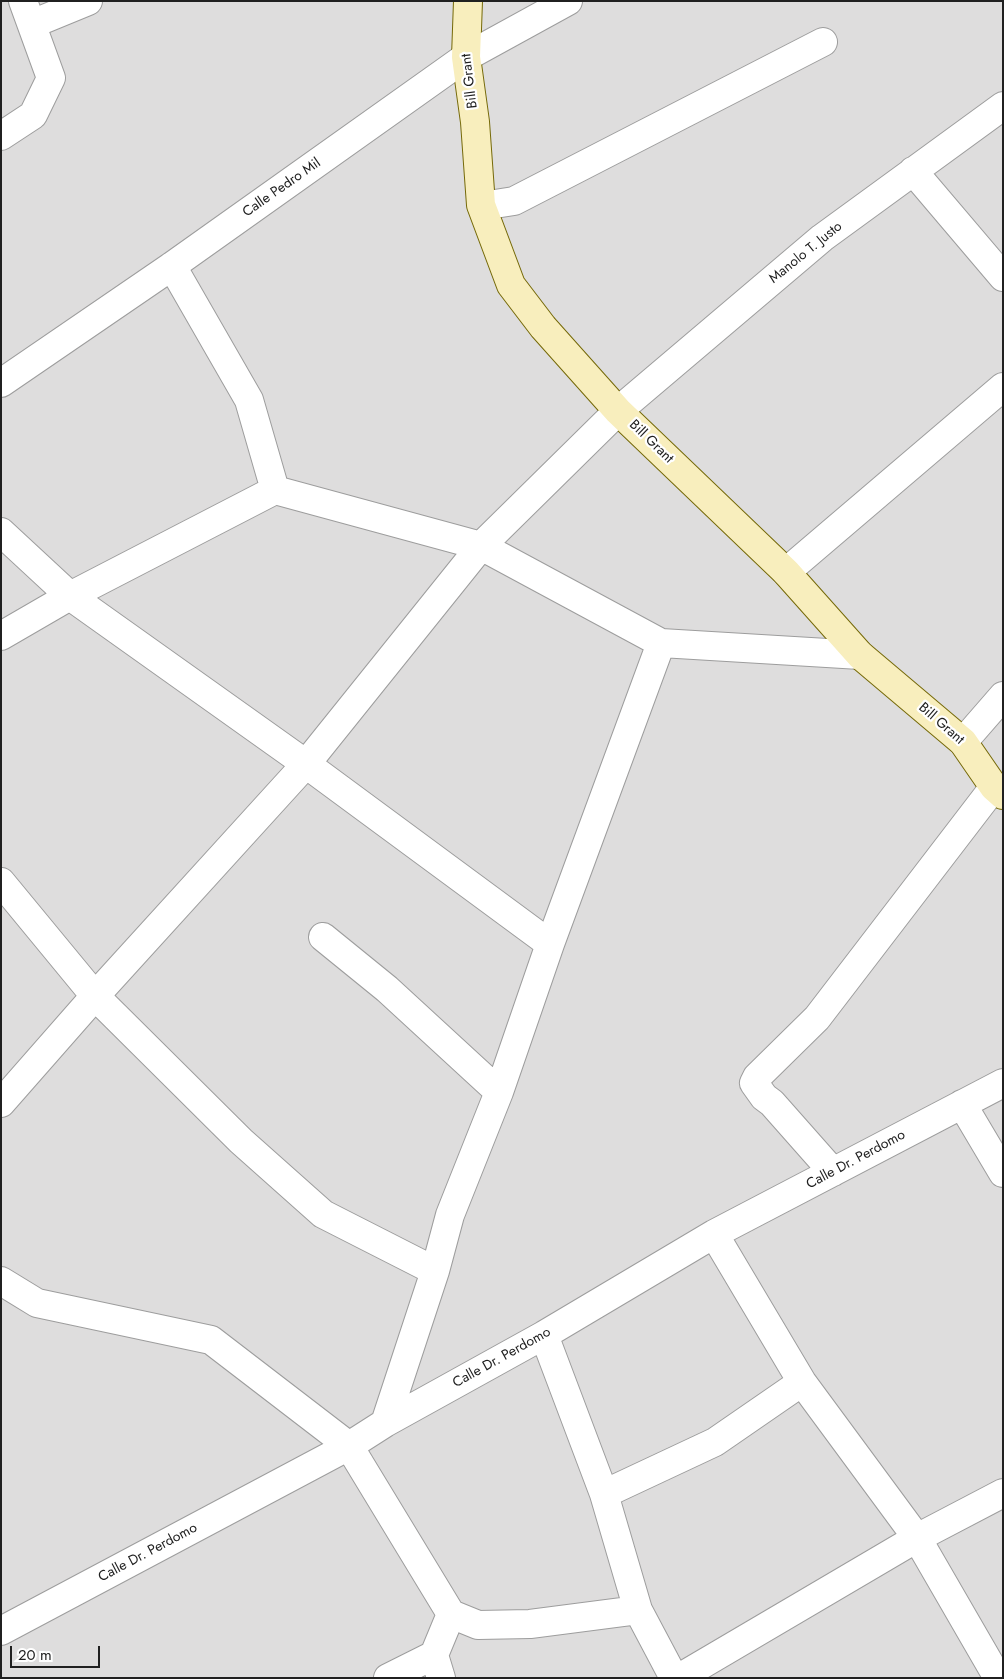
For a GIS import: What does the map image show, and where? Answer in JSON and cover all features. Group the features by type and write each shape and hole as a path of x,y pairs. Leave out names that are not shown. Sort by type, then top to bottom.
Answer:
{"street":[{"path":"1,136 32,115 51,78 27,13 88,1"},
{"name":"Bill Grant","path":"468,1 466,57 475,122 482,206 511,285 543,327 618,410 786,572 860,655 963,742 998,791"},
{"name":"Calle Pedro Mil","path":"1,383 172,266 466,57 568,1"},
{"path":"482,206 514,201 823,42"},
{"name":"Manolo T. Justo","path":"1,1103 95,996 306,764 480,546 618,410 822,238 1003,106"},
{"path":"912,172 1003,277"},
{"path":"172,266 249,400 275,490"},
{"path":"786,572 1003,387"},
{"path":"1,636 70,596 275,490 480,546 662,643 860,655"},
{"path":"1,532 70,596 306,764 550,944"},
{"path":"385,1423 435,1271 450,1215 499,1092 550,944 662,643"},
{"path":"963,742 1003,696"},
{"path":"832,1172 772,1103 764,1097 754,1082 816,1018 998,791"},
{"path":"1,882 95,996 240,1141 323,1214 435,1271"},
{"path":"323,937 388,989 499,1092"},
{"name":"Calle Dr. Perdomo","path":"1,1631 349,1446 385,1423 544,1335 714,1234 1003,1083"},
{"path":"962,1104 1003,1173"},
{"path":"714,1234 802,1382 916,1538 998,1678"},
{"path":"1,1281 37,1302 211,1340 349,1446 451,1614 478,1625 530,1624 638,1610"},
{"path":"544,1335 604,1494 638,1610 674,1678"},
{"path":"604,1494 715,1442 802,1382"},
{"path":"679,1678 916,1538 1003,1493"},
{"path":"388,1678 437,1666 451,1614"}],"shaded area":[{"path":"1,1 1003,1 1003,1678 1,1678"}]}
